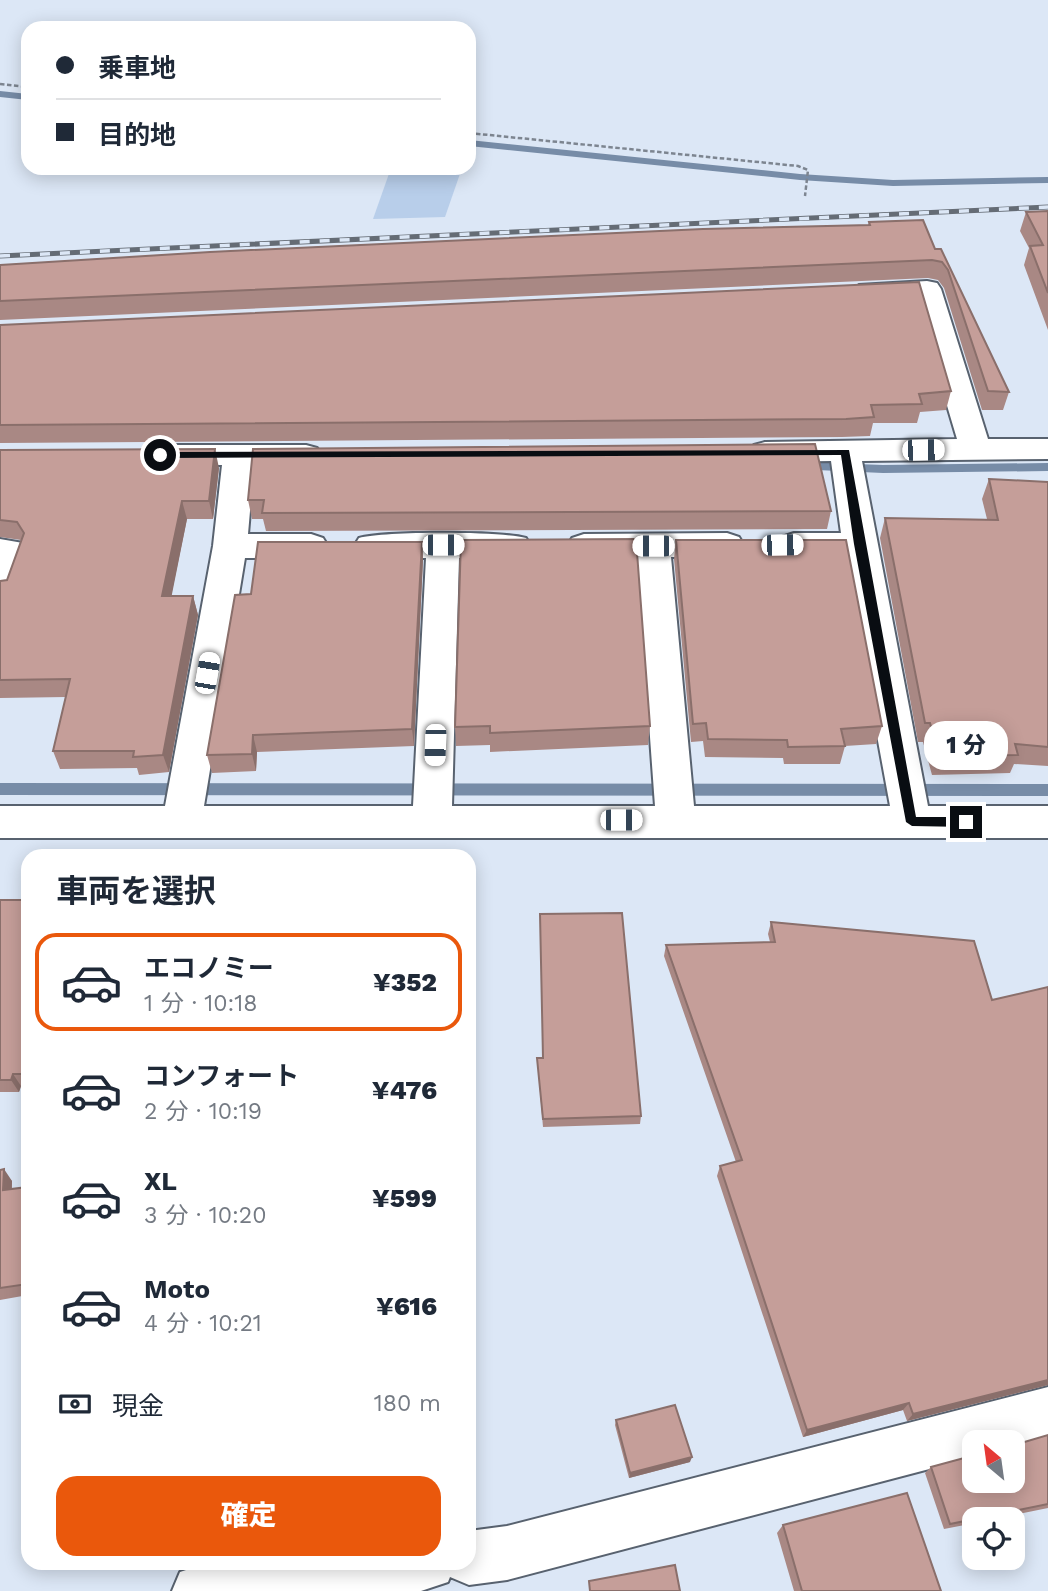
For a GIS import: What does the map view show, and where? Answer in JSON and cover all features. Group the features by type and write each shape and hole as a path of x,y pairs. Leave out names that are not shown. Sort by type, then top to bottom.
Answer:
{"street":[{"path":"844,293 928,289 976,449"},
{"path":"735,452 847,464 976,449 1048,449"},
{"path":"133,455 238,467 336,454"},
{"path":"847,464 859,544 907,799"},
{"path":"185,798 230,547 238,467"},
{"path":"230,547 859,544"},
{"path":"433,797 443,545"},
{"path":"653,546 674,798"},
{"path":"0,551 12,551 0,588"},
{"path":"0,822 185,798 433,797 907,799 1048,822"},
{"path":"476,1557 507,1553 1048,1412"},
{"path":"199,1591 372,1570"}],"path":[{"path":"0,85 21,86"},
{"path":"476,134 798,166 808,170 805,196"}],"shaded area":[{"path":"389,175 460,175 445,217 373,219"}],"building":[{"path":"1048,211 1048,293 1030,246 1043,245 1026,212"},
{"path":"923,220 935,249 941,249 1009,392 988,391 948,270 942,262 932,260 0,301 0,265 210,252 703,229 870,225 869,222"},
{"path":"919,282 951,391 919,394 922,404 871,405 874,417 0,425 0,325"},
{"path":"815,444 831,511 262,513 264,500 248,500 253,449"},
{"path":"215,449 209,501 182,501 162,596 193,596 163,755 133,757 134,751 53,751 70,679 0,680 0,581 7,580 24,533 17,522 0,520 0,450"},
{"path":"989,479 1048,482 1048,747 1015,744 1018,755 939,756 930,723 925,723 885,518 998,520"},
{"path":"636,539 650,726 490,733 490,726 455,727 461,540"},
{"path":"676,540 846,540 882,726 841,729 845,746 788,747 787,740 708,739 706,723 693,724"},
{"path":"258,542 422,542 412,729 253,735 252,754 207,755 235,595 251,594"},
{"path":"0,900 21,900 21,1074 13,1074 11,1080 0,1080"},
{"path":"622,913 641,1116 543,1119 537,1058 543,1058 540,914"},
{"path":"771,922 974,941 992,1000 1048,987 1048,1380 913,1414 909,1403 807,1430 720,1166 742,1160 666,945 775,942"},
{"path":"4,1169 3,1190 21,1188 21,1285 0,1288 0,1170"},
{"path":"675,1405 692,1457 630,1473 616,1420"},
{"path":"1048,1435 1048,1504 1025,1509 962,1507 962,1522 950,1524 931,1467 962,1459 962,1493 1026,1493 1026,1442"},
{"path":"907,1493 941,1591 802,1591 783,1525"},
{"path":"675,1565 680,1591 590,1591 589,1581"}],"waterway":[{"path":"0,94 21,96"},
{"path":"476,144 800,177 893,183 1048,180"},
{"path":"800,466 883,469 1048,467"},
{"path":"0,789 1048,790"}],"railway":[{"path":"0,256 1048,207"}],"route":[{"path":"160,455 845,452 859,544 912,822 966,822"}]}
